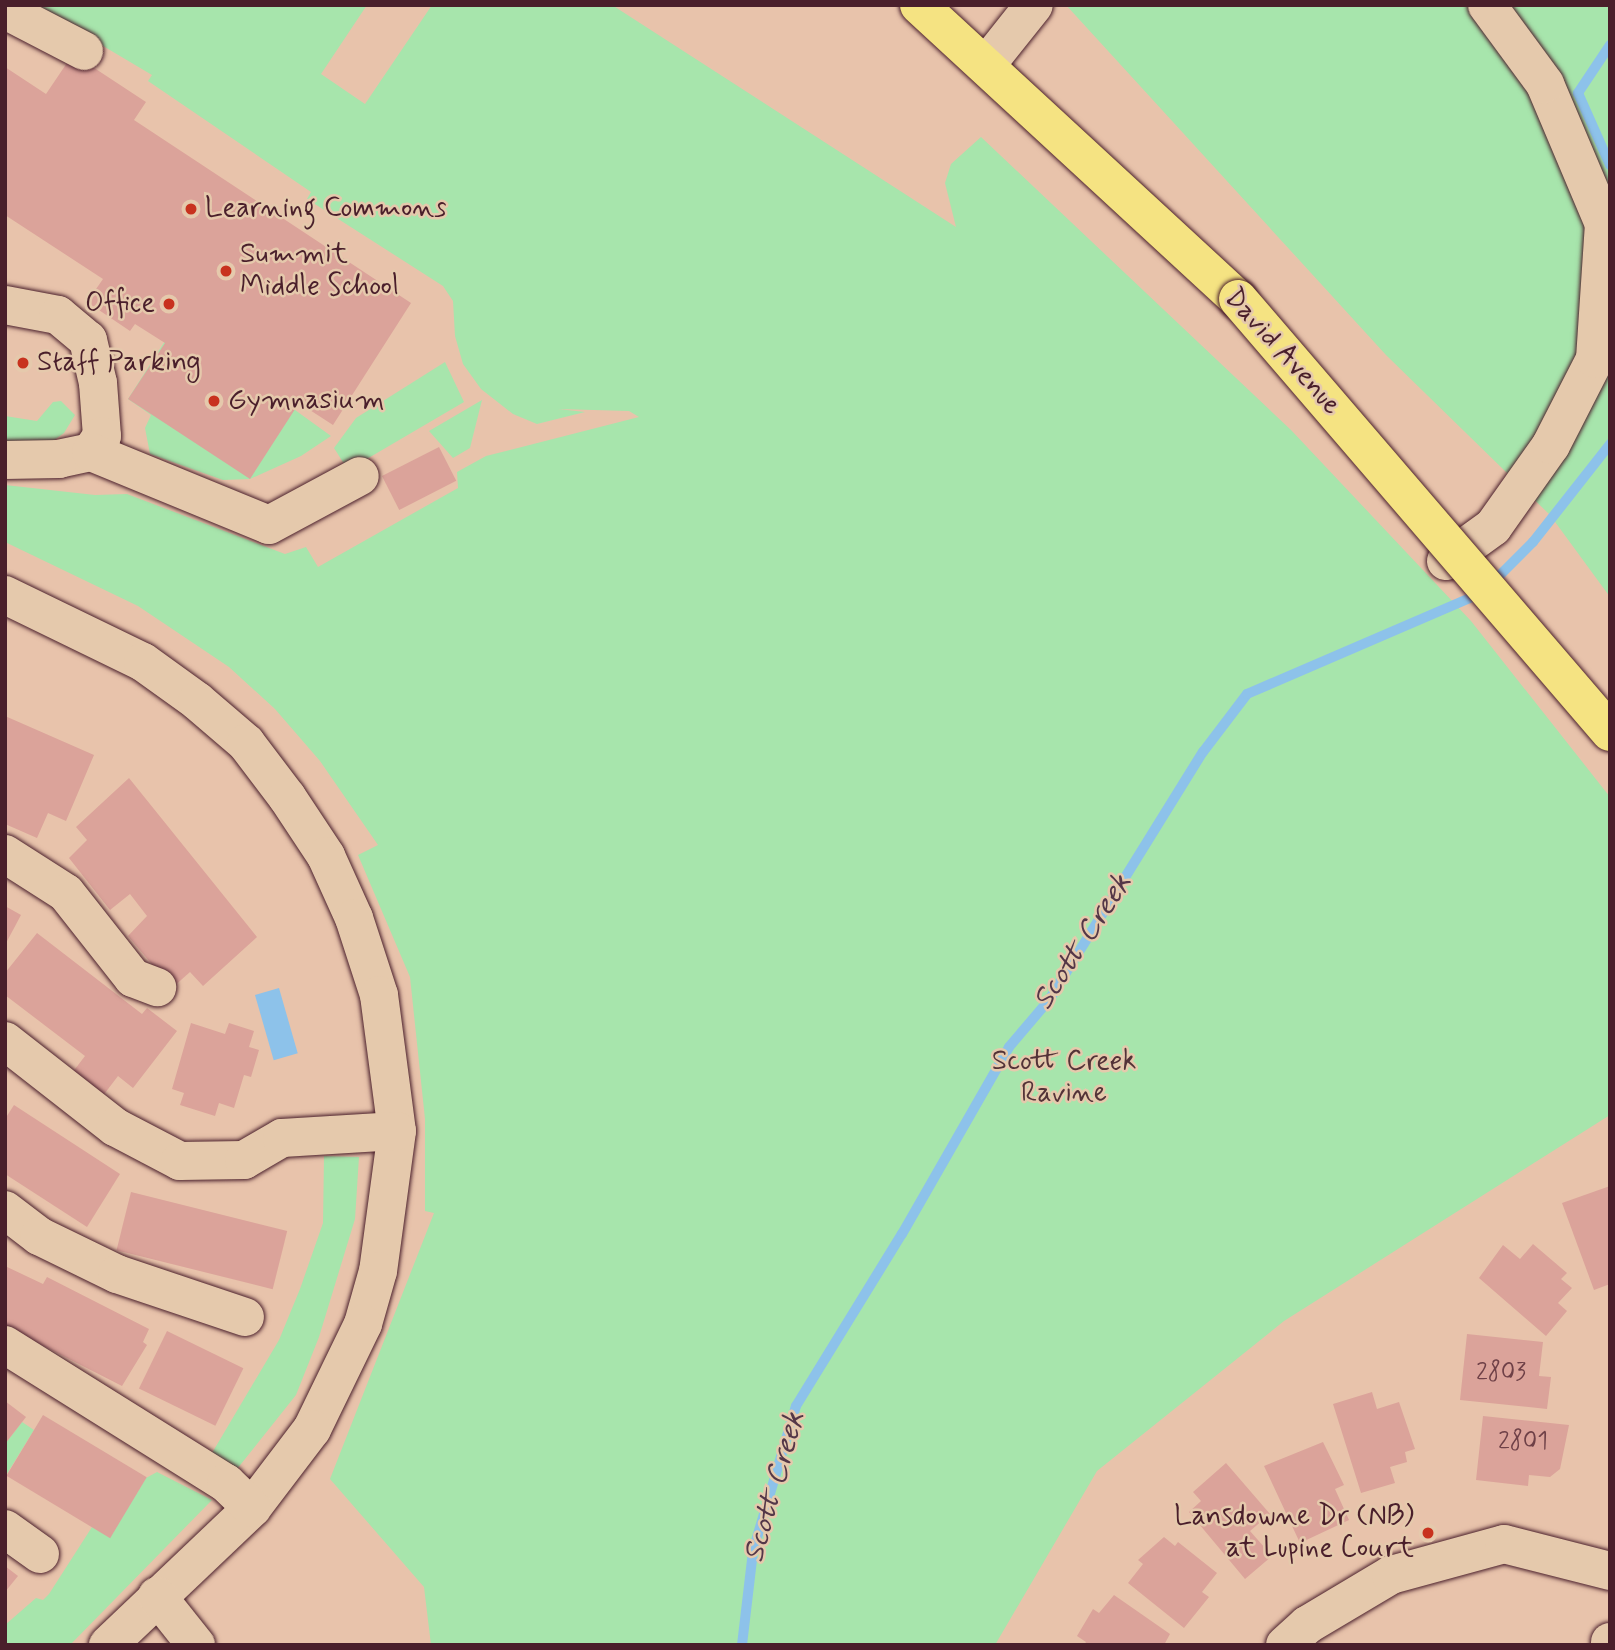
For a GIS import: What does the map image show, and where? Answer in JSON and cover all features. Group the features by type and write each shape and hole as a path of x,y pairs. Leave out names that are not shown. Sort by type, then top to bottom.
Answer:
{"main road":[{"name":"David Avenue","path":"919,5 987,64 1238,299 1610,732"}],"street":[{"path":"987,64 1034,5"},
{"path":"1446,561 1493,527 1551,445 1595,359 1604,224 1545,84 1487,5"},
{"path":"5,10 84,51"},
{"path":"5,305 58,315 88,340 98,383 102,436 91,452"},
{"path":"5,460 91,452 270,526 359,476"},
{"path":"5,595 143,662 197,701 246,743 287,797 326,856 354,918 379,995 397,1130 386,1224 363,1324 312,1429 252,1508 108,1645"},
{"path":"5,854 66,893 133,978 157,988"},
{"path":"10,1054 116,1127 180,1161 244,1160 282,1138 397,1130"},
{"path":"5,1210 39,1236 117,1274 245,1317"},
{"path":"5,1346 226,1483 252,1508"},
{"path":"5,1529 40,1554"},
{"path":"1285,1645 1307,1625 1391,1575 1504,1544 1610,1571"},
{"path":"157,1596 196,1645"}],"green space":[{"name":"Scott Creek Ravine","path":"34,5 367,5 321,74 365,104 432,5 612,5 956,227 945,183 951,164 981,137 1291,430 1471,621 1610,797 1610,1115 1284,1321 1097,1471 995,1645 431,1645 424,1587 330,1479 434,1213 425,1211 425,1119 410,977 358,855 378,845 320,761 275,709 229,667 138,606 5,542 5,485 95,495 127,494 285,554 306,547 318,567 458,488 457,472 486,456 639,417 629,411 558,409 585,412 537,424 513,414 481,389 463,364 455,336 453,301 443,286 307,199 311,192 148,81 152,75"},
{"path":"1066,5 1610,5 1610,597 1550,515 1386,355"},
{"name":"Gymnasium","path":"177,322 299,403 295,410 331,436 301,456 250,479 223,480 150,454 145,428 151,415 128,399"},
{"path":"445,362 464,402 348,470 334,448 356,418"},
{"path":"482,400 470,448 453,458 429,431"},
{"path":"61,401 75,415 64,433 46,446 5,445 5,416 37,421 53,402"},
{"path":"324,1156 359,1157 355,1219 319,1337 296,1395 237,1469 212,1453 279,1340 300,1289 323,1223"},
{"path":"22,1422 34,1430 5,1477 5,1444"},
{"path":"157,1472 212,1500 70,1645 5,1645 5,1625 36,1598 43,1600 49,1594 92,1527 110,1537 146,1478"}],"water":[{"path":"279,988 298,1053 274,1060 255,995"}],"building":[{"name":"Summit Middle School","path":"73,54 146,102 134,120 411,303 333,425 299,403 250,479 128,399 165,343 135,324 130,331 87,302 103,279 5,215 5,67 46,94"},
{"path":"439,447 456,481 399,510 382,476"},
{"path":"5,716 94,755 66,821 48,813 37,838 5,824"},
{"path":"129,778 257,937 203,986 190,972 172,988 128,936 147,916 130,894 110,910 69,858 87,840 76,827"},
{"path":"5,906 21,915 5,945"},
{"path":"37,933 142,1014 147,1008 177,1031 133,1088 118,1076 102,1097 72,1073 85,1056 5,995 5,973"},
{"path":"191,1023 225,1034 229,1023 254,1031 249,1047 259,1050 251,1077 244,1075 234,1108 219,1103 215,1116 180,1105 184,1093 172,1089"},
{"path":"14,1105 120,1174 87,1227 5,1174 5,1119"},
{"path":"1610,1186 1610,1284 1594,1290 1562,1203"},
{"path":"131,1192 287,1231 273,1289 116,1250"},
{"path":"1533,1244 1567,1273 1561,1279 1572,1288 1558,1303 1567,1311 1546,1336 1479,1278 1503,1245 1520,1259"},
{"path":"5,1266 43,1284 47,1277 149,1329 143,1342 147,1345 122,1386 24,1336 5,1333"},
{"path":"167,1331 243,1368 215,1426 139,1389"},
{"path":"1467,1334 1543,1342 1539,1376 1551,1377 1547,1409 1460,1400"},
{"path":"1372,1392 1377,1409 1399,1402 1415,1449 1405,1452 1407,1462 1390,1467 1395,1483 1361,1493 1333,1404"},
{"path":"5,1401 26,1417 5,1444"},
{"path":"43,1415 147,1477 110,1538 6,1476"},
{"path":"1483,1416 1569,1425 1560,1469 1550,1477 1529,1475 1528,1486 1476,1480"},
{"path":"1323,1442 1344,1485 1335,1489 1349,1520 1300,1543 1264,1466"},
{"path":"1226,1463 1270,1514 1250,1531 1272,1556 1245,1579 1189,1512 1201,1501 1193,1492"},
{"path":"1164,1537 1175,1546 1178,1542 1217,1573 1202,1592 1209,1597 1184,1628 1128,1583 1143,1564 1138,1560"},
{"path":"5,1566 18,1576 5,1592"},
{"path":"1114,1595 1170,1634 1164,1645 1084,1645 1086,1642 1077,1636 1093,1609 1099,1613"}],"waterway":[{"name":"Scott Creek","path":"1610,45 1578,93 1610,165"},
{"name":"Scott Creek","path":"742,1645 753,1551 796,1406 902,1234 1009,1047 1049,1000 1203,752 1247,694 1482,593 1533,542 1610,444"}],"place":[{"name":"Learning Commons","path":"191,209"},
{"name":"Summit Middle School","path":"226,271"},
{"name":"Office","path":"169,304"},
{"name":"Staff Parking","path":"23,363"},
{"name":"Gymnasium","path":"214,401"},
{"name":"Lansdowne Dr (NB) at Lupine Court","path":"1428,1533"}]}
